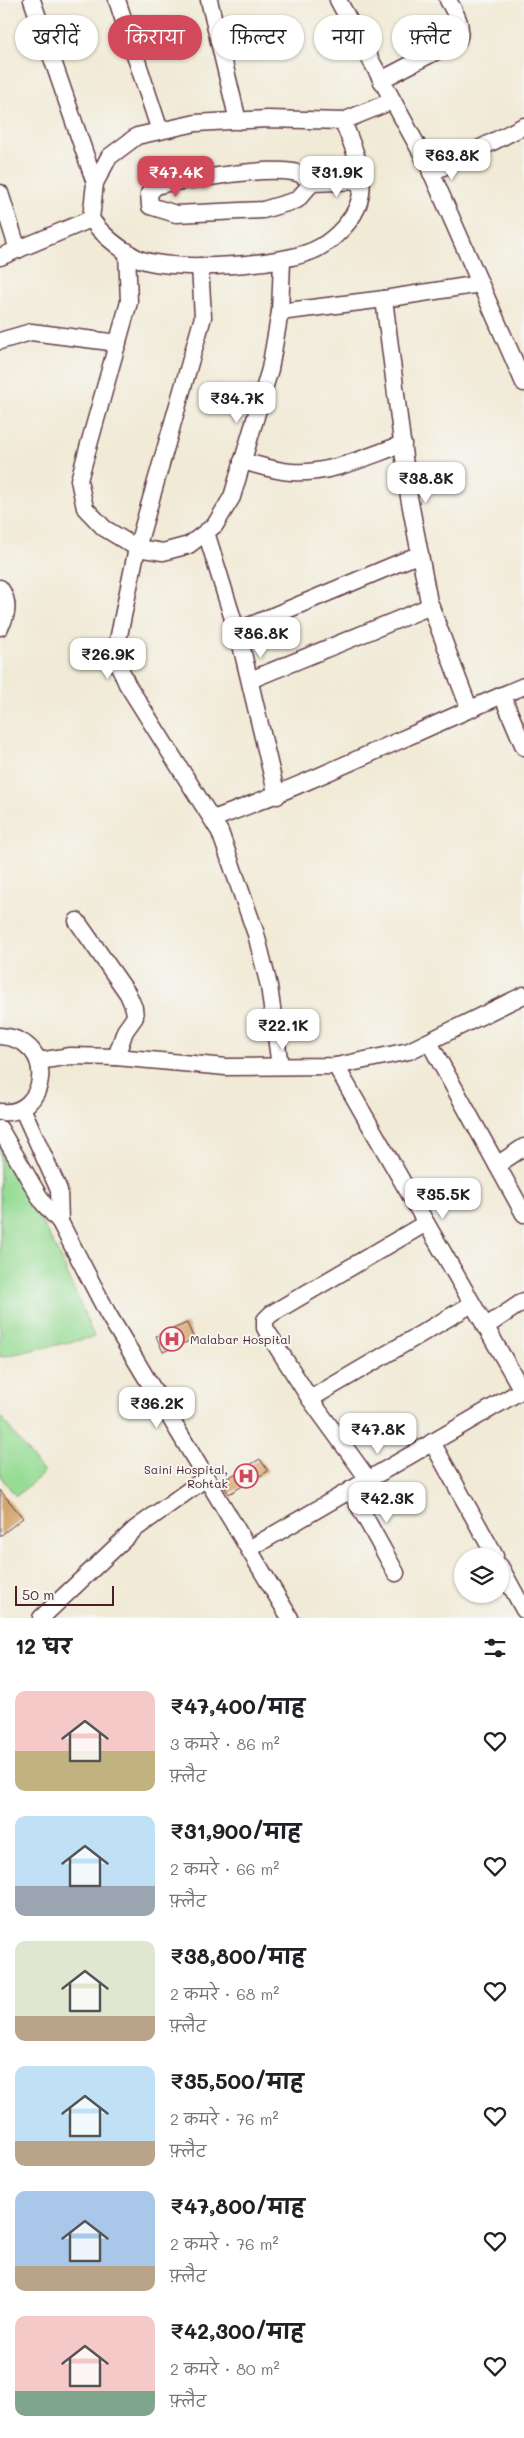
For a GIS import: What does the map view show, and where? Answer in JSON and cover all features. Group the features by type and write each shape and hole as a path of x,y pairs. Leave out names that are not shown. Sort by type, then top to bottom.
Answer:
{"street":[{"path":"32,0 95,183"},
{"path":"117,0 160,131"},
{"path":"210,0 238,121"},
{"path":"338,0 431,172 524,383"},
{"path":"382,80 458,40 461,32 460,23 448,0"},
{"path":"343,121 361,169 360,201 345,227 320,248 282,261 181,267 138,258 103,236 91,219 95,183 109,157 137,136 196,124 268,119 343,121 392,101"},
{"path":"431,172 524,126"},
{"path":"312,183 305,176 294,172 275,172 167,183 156,186 149,193 150,206 176,214 263,210 297,200 312,183 361,181"},
{"path":"0,193 18,250"},
{"path":"0,257 91,219"},
{"path":"127,251 129,302 79,480 85,508 104,528 137,548 163,552 189,545 215,525 232,497 270,369 280,312 282,261"},
{"path":"200,266 203,317 137,548 116,650 127,684 220,832 256,934 269,986 280,1066"},
{"path":"280,312 384,299 480,284"},
{"path":"384,299 409,497 420,554 431,606 469,708"},
{"path":"0,341 31,332 118,343"},
{"path":"242,461 291,472 312,472 334,468 403,444"},
{"path":"206,532 237,631 277,796"},
{"path":"237,631 420,554"},
{"path":"0,588 7,604 6,617 0,627"},
{"path":"250,680 431,606"},
{"path":"213,819 277,796 469,708 524,686"},
{"path":"502,695 524,747"},
{"path":"77,921 128,994 134,1008 135,1017 125,1031 116,1057"},
{"path":"39,1061 70,1056 116,1057 226,1067 336,1066 409,1051 524,995"},
{"path":"0,1036 14,1037 30,1046 39,1061 41,1079 35,1096 22,1108 6,1113 0,1112"},
{"path":"429,1042 524,1214"},
{"path":"250,1549 523,1390 336,1066"},
{"path":"22,1108 58,1190 60,1222"},
{"path":"0,1129 43,1203 60,1222 108,1314 290,1618"},
{"path":"497,1165 524,1147"},
{"path":"368,1479 310,1399 265,1328 266,1317 426,1223"},
{"path":"486,1326 524,1301"},
{"path":"310,1399 472,1304"},
{"path":"432,1442 491,1548"},
{"path":"41,1618 135,1529 206,1478"},
{"path":"350,1490 396,1573"},
{"path":"509,1582 524,1610"}],"green space":[{"path":"0,1144 60,1256 94,1337 0,1357"},
{"path":"2,1418 44,1473 16,1496 0,1476 0,1420"}],"building":[{"path":"187,1323 194,1339 163,1352 156,1336"},
{"path":"260,1459 268,1471 229,1494 221,1482"},
{"path":"0,1490 23,1518 0,1536"}],"place":[{"name":"Malabar Hospital","path":"172,1339"},
{"name":"Saini Hospital, Rohtak","path":"246,1476"}]}
